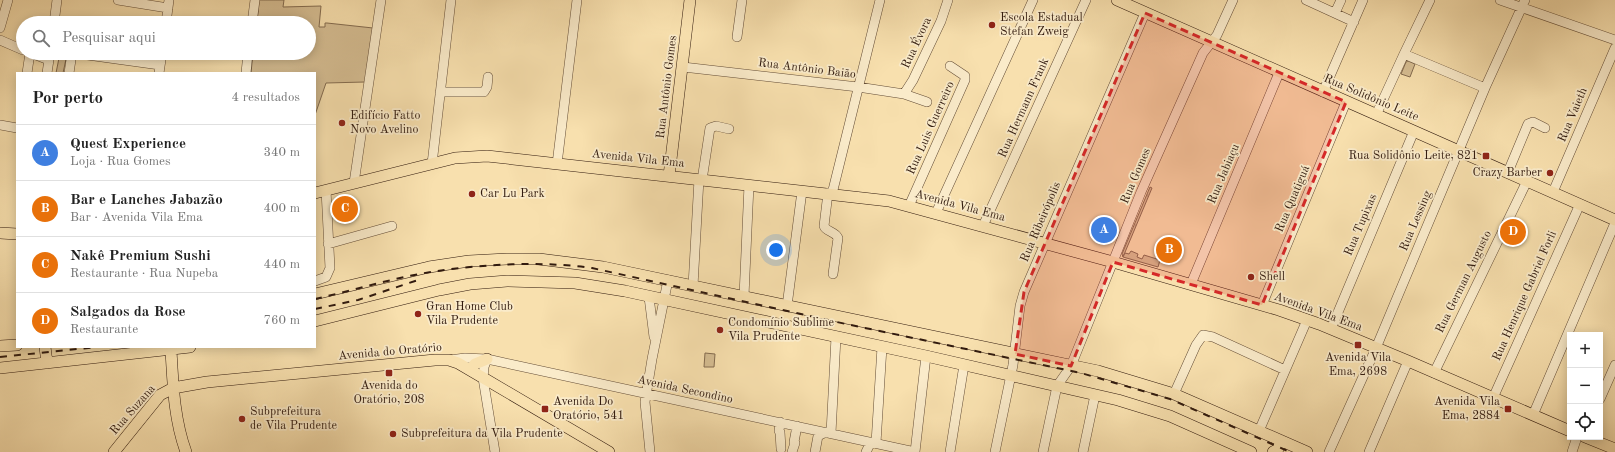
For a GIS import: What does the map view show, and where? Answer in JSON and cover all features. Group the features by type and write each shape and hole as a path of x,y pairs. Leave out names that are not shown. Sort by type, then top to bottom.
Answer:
{"main road":[{"name":"Rua Antônio Gomes","path":"670,176 690,0"},
{"name":"Rua Solidônio Leite","path":"1117,0 1279,73 1459,150 1615,220"},
{"name":"Avenida Vila Ema","path":"320,191 455,158 481,156 701,179 889,201 1191,284 1307,320 1408,361 1567,430"},
{"path":"0,233 16,234"},
{"path":"316,294 429,267 469,261 507,259 565,261 603,267 1123,378 1174,394 1307,452"},
{"path":"316,321 439,290 470,284 499,282 575,283 649,296 926,356 1094,395 1163,414 1251,452"},
{"path":"0,346 16,345"},
{"path":"45,348 47,363"},
{"path":"96,358 138,348"},
{"path":"0,368 184,348"},
{"path":"171,350 173,388 179,428 186,452"},
{"name":"Avenida do Oratório","path":"173,388 207,382 448,360 470,370 609,452"},
{"path":"470,370 475,364 486,360"},
{"name":"Rua Suzana","path":"114,452 160,395 173,388"},
{"path":"1592,440 1615,449"},
{"path":"1273,452 1278,449 1281,441"}],"street":[{"path":"0,28 8,0"},
{"path":"55,16 57,0"},
{"path":"118,0 168,4 167,16"},
{"path":"253,16 255,0"},
{"path":"354,183 382,0"},
{"path":"432,164 451,0"},
{"path":"556,164 577,0"},
{"path":"737,37 742,0"},
{"path":"833,274 838,238 836,234 827,230 824,226 830,194 880,0"},
{"name":"Rua Évora","path":"904,94 913,80 941,21 948,0"},
{"path":"936,214 1033,0"},
{"name":"Rua Hermann Frank","path":"983,226 1086,0"},
{"name":"Rua Gomes","path":"1057,386 1071,366 1141,192 1202,53 1217,35 1233,0"},
{"path":"1306,0 1354,22"},
{"path":"1335,13 1341,0"},
{"path":"1323,92 1363,0"},
{"path":"1376,115 1430,0"},
{"path":"1500,0 1523,4 1615,40"},
{"name":"Rua Lessing","path":"1329,452 1376,348 1485,88 1523,4"},
{"name":"Rua Ribeirópolis","path":"995,452 1015,354 1020,306 1024,292 1145,13"},
{"path":"0,40 16,47"},
{"name":"Rua Vaieth","path":"1553,192 1615,48"},
{"path":"1404,54 1485,88"},
{"path":"27,72 29,60"},
{"path":"47,72 49,60"},
{"path":"69,72 71,60"},
{"path":"110,60 159,69"},
{"path":"246,72 247,60"},
{"name":"Rua Luis Guerreiro","path":"909,206 965,80 965,76 962,73 950,66"},
{"name":"Rua Antônio Baião","path":"683,67 858,87 904,94 927,102"},
{"name":"Rua Jabiaçu","path":"1191,284 1279,73"},
{"path":"440,92 484,92 487,87 488,77"},
{"name":"Rua Quatiguá","path":"1262,305 1346,102"},
{"path":"1508,172 1528,124 1533,122 1545,128"},
{"path":"0,126 16,128"},
{"path":"693,286 701,179 710,128 716,126 729,129"},
{"name":"Rua Tupixas","path":"1330,329 1414,131"},
{"name":"Rua German Augusto","path":"1434,372 1527,181"},
{"path":"744,296 749,185"},
{"path":"316,281 326,277 330,268 320,191"},
{"path":"787,306 802,191"},
{"name":"Rua Henrique Gabriel Forli","path":"1493,398 1580,204"},
{"path":"1533,415 1615,223"},
{"path":"328,244 392,226"},
{"path":"650,452 645,410 646,394 668,280"},
{"path":"649,296 655,345"},
{"path":"1259,431 1307,320"},
{"path":"1174,394 1196,345 1203,335 1213,337 1285,370"},
{"path":"815,452 818,436 828,433 836,337"},
{"path":"866,452 873,442 882,347"},
{"path":"915,452 926,356"},
{"name":"Avenida Secondino","path":"448,360 465,358 486,360 915,452"},
{"path":"486,360 483,378 495,452"},
{"path":"1369,452 1408,361"},
{"path":"950,452 964,365"},
{"path":"1603,392 1615,365"},
{"path":"1043,452 1057,386"},
{"path":"1083,452 1094,395"},
{"path":"780,422 779,431 781,449"},
{"path":"792,452 795,443 797,426"},
{"path":"1572,452 1576,440"}],"highlighted area":[{"path":"1145,13 1346,102 1262,305 1113,262 1071,366 1015,354 1024,292"}],"green space":[{"path":"259,0 284,0 283,7 321,6 319,27 325,27 325,23 327,23 373,28 365,82 326,83 316,112 316,72 251,72 252,60 316,60 316,16 258,16"},
{"path":"59,60 66,60 63,72 56,72"},
{"path":"1408,61 1415,64 1410,77 1401,74 1406,62"},
{"path":"1150,187 1152,188 1123,257 1122,254"},
{"path":"1131,251 1138,254 1137,257 1142,259 1144,255 1160,260 1158,267 1123,257 1125,253 1129,254"},
{"path":"705,353 715,354 714,367 704,367"}],"railway":[{"path":"316,299 437,271 514,264 592,268 846,324 1081,373 1170,399 1290,452"},
{"path":"316,309 358,300 421,279"},
{"path":"0,357 87,348"}],"place":[{"name":"Escola Estadual Stefan Zweig","path":"992,25"},
{"name":"Edifício Fatto Novo Avelino","path":"342,123"},
{"name":"Rua Solidônio Leite, 821","path":"1486,156"},
{"name":"Crazy Barber","path":"1550,173"},
{"name":"Car Lu Park","path":"472,194"},
{"name":"Nakê Premium Sushi","path":"345,209"},
{"name":"Quest Experience","path":"1104,230"},
{"name":"Salgados da Rose","path":"1513,232"},
{"name":"Bar e Lanches Jabazão","path":"1169,250"},
{"name":"Shell","path":"1251,277"},
{"name":"Gran Home Club Vila Prudente","path":"418,314"},
{"name":"Condomínio Sublime Vila Prudente","path":"720,330"},
{"name":"Avenida Vila Ema, 2698","path":"1358,345"},
{"name":"Avenida do Oratório, 208","path":"389,373"},
{"name":"Avenida Do Oratório, 541","path":"545,409"},
{"name":"Avenida Vila Ema, 2884","path":"1508,409"},
{"name":"Subprefeitura de Vila Prudente","path":"242,419"},
{"name":"Subprefeitura da Vila Prudente","path":"393,434"}]}
